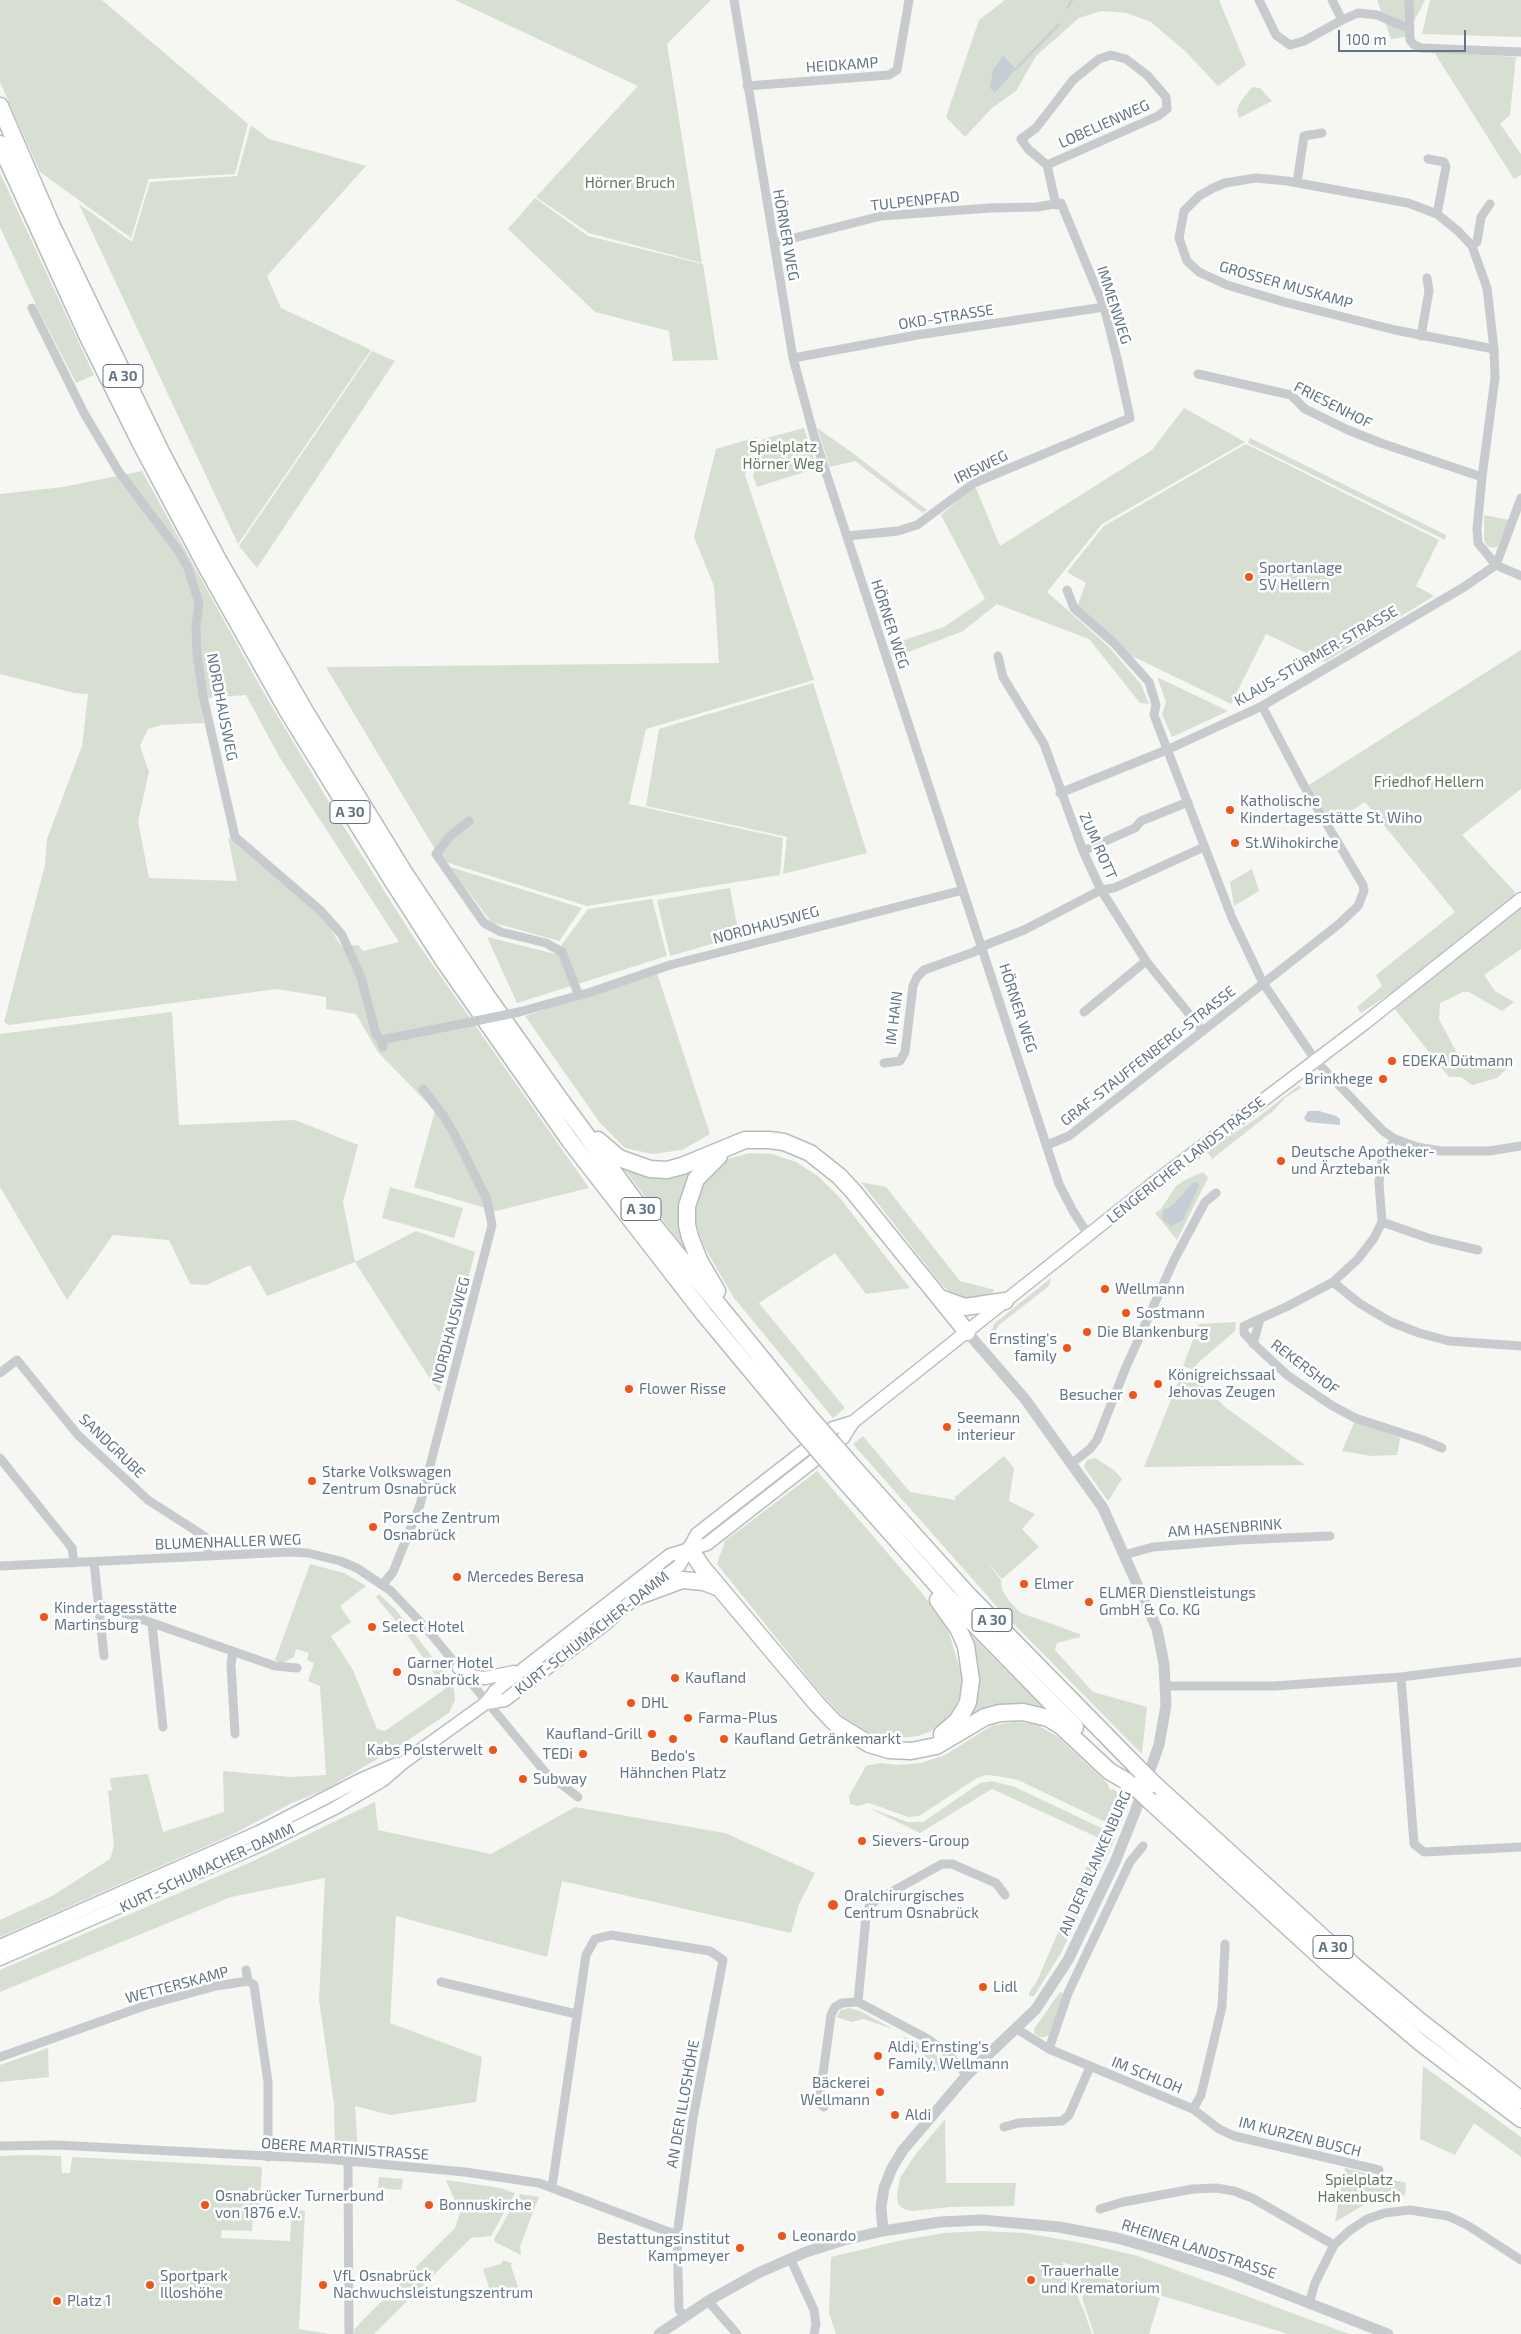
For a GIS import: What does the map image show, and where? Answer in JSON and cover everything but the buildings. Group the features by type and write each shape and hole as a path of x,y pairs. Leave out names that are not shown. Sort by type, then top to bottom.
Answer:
{"highway":[{"name":"A 30","path":"0,106 51,224 161,452 222,566 306,713 405,874 484,992 643,1212 726,1317 800,1417"},
{"name":"A 30","path":"0,144 88,337 149,459 287,710 392,880 450,969 570,1141 704,1314 800,1417 848,1473 917,1563 1015,1666 1133,1785 1343,1976 1421,2043 1521,2119"},
{"path":"559,1098 604,1146 619,1158 650,1169 667,1170 682,1166 734,1143 757,1139 784,1142 810,1153 825,1164 853,1191 967,1332"},
{"path":"726,1317 718,1293 699,1260 687,1225 688,1206 692,1188 701,1172 734,1143"},
{"path":"936,1295 965,1307 1005,1301"},
{"name":"A 30","path":"848,1473 1154,1784 1352,1964 1429,2028 1521,2100"},
{"path":"690,1549 702,1567 817,1704 836,1723 869,1744 889,1750 911,1751 945,1743 985,1718 1011,1712 1029,1713 1048,1718 1061,1726 1109,1770 1133,1785"},
{"path":"917,1563 929,1589 946,1609 958,1628 969,1658 972,1680 968,1702 957,1721 925,1748"},
{"path":"636,1597 682,1580 704,1582 720,1588"}],"main road":[{"name":"LENGERICHER LANDSTRASSE","path":"798,1457 833,1428 852,1422 1090,1236 1150,1186 1316,1061 1521,899"},
{"name":"LENGERICHER LANDSTRASSE","path":"808,1467 843,1438 852,1422"},
{"name":"KURT-SCHUMACHER-DAMM","path":"486,1703 505,1700 604,1625 636,1597 678,1566 690,1549 697,1534 798,1457"},
{"name":"KURT-SCHUMACHER-DAMM","path":"0,1959 263,1844 375,1785 486,1703 495,1690 670,1555 707,1544 808,1467"},
{"path":"459,1668 475,1677 485,1678 523,1669"},
{"name":"KURT-SCHUMACHER-DAMM","path":"0,1946 259,1832 360,1780 404,1762"}],"street":[{"name":"HÖRNER WEG","path":"734,0 793,358 814,436 1064,1196 1090,1236"},
{"name":"HEIDKAMP","path":"747,86 890,75 897,70 910,0"},
{"path":"1259,0 1276,35 1290,45 1304,41 1358,13 1377,15 1408,28"},
{"path":"1332,0 1342,20"},
{"path":"1409,0 1408,28 1410,40 1421,48 1521,52"},
{"name":"LOBELIENWEG","path":"1047,165 1158,116 1167,109 1166,97 1147,75 1126,59 1111,55 1099,59 1073,80 1036,128 1021,139 1047,165 1059,204"},
{"path":"1297,183 1304,136 1322,133"},
{"path":"1428,159 1444,162 1446,167 1437,214"},
{"name":"GROSSER MUSKAMP","path":"1494,349 1421,336 1284,302 1227,285 1198,272 1187,261 1179,238 1184,211 1199,196 1225,184 1256,178 1297,183 1408,203 1437,214 1458,231 1472,246 1487,288 1494,349 1495,378 1476,529 1478,543 1496,565"},
{"name":"TULPENPFAD","path":"774,243 882,216 1059,204"},
{"name":"IMMENWEG","path":"1059,204 1104,307 1130,418"},
{"path":"1472,246 1477,242 1481,217 1490,204"},
{"path":"1421,336 1429,291 1427,278"},
{"name":"OKD-STRASSE","path":"793,358 936,332 1104,307"},
{"name":"NORDHAUSWEG","path":"32,308 84,413 119,472 177,549 188,568 198,603 196,626 197,654 203,696 234,837 321,911 342,935 361,977 376,1034 382,1043 519,1012 579,996 670,965 963,890"},
{"name":"FRIESENHOF","path":"1198,374 1291,396 1305,409 1364,437 1482,477"},
{"name":"IRISWEG","path":"847,536 898,531 917,525 974,483 1130,418"},
{"path":"1521,498 1496,565 1521,576"},
{"name":"KLAUS-STÜRMER-STRASSE","path":"1060,793 1169,749 1262,706 1464,587 1496,565"},
{"path":"1067,590 1074,608 1114,643 1149,682 1156,705 1154,715 1169,749 1232,918 1263,983 1316,1061 1383,1131 1395,1139 1417,1147 1441,1151 1489,1151 1521,1146"},
{"name":"ZUM ROTT","path":"998,656 1003,677 1044,744 1060,793 1101,890 1146,961 1203,1031"},
{"name":"GRAF-STAUFFENBERG-STRASSE","path":"1047,1145 1069,1136 1338,924 1358,906 1364,891 1363,885 1303,784 1262,706"},
{"path":"1083,851 1135,828 1141,821 1188,802"},
{"path":"469,821 450,836 436,854 484,923 501,932 546,943 562,952 579,996"},
{"path":"983,946 1024,930 1101,890 1114,888 1204,847"},
{"name":"IM HAIN","path":"884,1063 900,1061 905,1052 912,986 917,977 924,970 974,952 983,946"},
{"path":"1084,1012 1146,961"},
{"name":"NORDHAUSWEG","path":"383,1584 392,1572 420,1505 492,1225 487,1200 457,1139 445,1118 423,1089"},
{"path":"1395,1139 1382,1162 1379,1182 1382,1222 1431,1239 1478,1250"},
{"path":"1072,1463 1090,1449 1097,1440 1126,1366 1175,1258 1205,1202 1216,1193"},
{"name":"REKERSHOF","path":"1382,1222 1374,1238 1358,1259 1333,1282 1244,1326 1244,1332 1253,1344 1287,1374 1331,1405 1355,1418 1442,1448"},
{"path":"1333,1282 1358,1303 1391,1322 1420,1333 1449,1341 1521,1346"},
{"path":"1253,1344 1260,1319"},
{"name":"AN DER BLANKENBURG","path":"883,2231 881,2207 884,2188 892,2168 913,2137 967,2076 1036,2009 1053,1985 1079,1939 1115,1862 1158,1745 1166,1705 1162,1651 1157,1629 1103,1508 1025,1400 967,1332"},
{"name":"SANDGRUBE","path":"0,1373 18,1360 78,1434 148,1500 204,1536 209,1556"},
{"path":"0,1458 72,1548 74,1563"},
{"name":"AM HASENBRINK","path":"1124,1555 1153,1547 1238,1540 1330,1536"},
{"name":"BLUMENHALLER WEG","path":"0,1566 261,1552 308,1553 340,1561 383,1584 420,1622 545,1772 578,1796"},
{"path":"94,1562 104,1656"},
{"path":"98,1604 275,1666 297,1668"},
{"path":"152,1624 163,1727"},
{"path":"233,1652 231,1664 235,1734"},
{"path":"1166,1686 1274,1686 1401,1677 1521,1662"},
{"path":"1401,1677 1414,1844 1424,1852 1521,1847"},
{"name":"AN DER BLANKENBURG","path":"1049,2049 1068,1993 1130,1862 1143,1846"},
{"path":"858,2002 866,1917 869,1907 875,1901 942,1864 952,1864 996,1883 1005,1894"},
{"name":"AN DER ILLOSHÖHE","path":"576,2014 586,1955 594,1939 611,1935 661,1943 710,1951 723,1960 693,2118 677,2235 679,2308 684,2317"},
{"path":"1193,2109 1201,2095 1222,2007 1226,1944"},
{"path":"246,1970 248,1981"},
{"name":"WETTERSKAMP","path":"0,2057 147,2005 216,1986 248,1981 254,1985 268,2082 268,2157"},
{"path":"441,1982 576,2014 552,2187"},
{"path":"824,2107 819,2102 831,2014 835,2007 842,2002 858,2002 928,2039 947,2053 967,2076"},
{"name":"IM SCHLOH","path":"1017,2029 1049,2049 1193,2109"},
{"name":"IM SCHLOH","path":"1004,2128 1018,2123 1062,2121 1069,2115 1090,2067"},
{"name":"IM KURZEN BUSCH","path":"1193,2109 1218,2129 1250,2142 1378,2170"},
{"name":"OBERE MARTINISTRASSE","path":"0,2146 56,2145 348,2161 465,2172 539,2183 677,2235"},
{"path":"348,2161 349,2334"},
{"name":"RHEINER LANDSTRASSE","path":"1100,2208 1184,2191 1216,2188 1234,2191 1252,2198 1334,2245"},
{"path":"1309,2304 1316,2283 1334,2245 1349,2231 1367,2219 1385,2213 1423,2211 1448,2216 1467,2225 1521,2260"},
{"name":"RHEINER LANDSTRASSE","path":"659,2334 708,2301 758,2272 790,2258 844,2240 883,2231 940,2222 982,2220 1059,2227 1117,2238 1227,2272 1388,2334"},
{"path":"790,2258 814,2310 816,2324 814,2334"},
{"path":"708,2301 737,2334"}],"green space":[{"path":"0,0 102,0 248,124 235,174 149,179 131,238 40,172 0,82"},
{"name":"Hörner Bruch","path":"455,0 711,0 667,44 702,263 589,233 536,197 638,86"},
{"path":"1005,0 1219,0 1246,65 1218,86 1186,52 1151,22 1127,13 1101,11 1079,18 1036,56 1016,91 992,108 965,137 946,117 979,20"},
{"path":"1377,0 1425,0 1406,37 1391,39"},
{"path":"1430,0 1521,0 1521,37 1422,34"},
{"path":"1434,52 1516,57 1510,115 1500,124 1521,154 1521,175 1514,179"},
{"path":"1252,87 1260,88 1272,101 1239,118 1237,110 1240,102"},
{"path":"251,125 269,139 366,166 267,276 281,308 371,350 238,544 79,204 132,242 150,182 237,176"},
{"path":"0,173 94,375 76,383 37,307 0,227"},
{"path":"535,198 588,236 703,264 718,360 673,361 669,331 595,312 508,229"},
{"path":"372,351 395,361 257,568 239,546"},
{"path":"1184,408 1245,442 1102,524 1047,592 1108,646 1141,684 1149,704 1140,703 1089,639 997,604 963,631 893,658 889,645 944,627 985,599 941,515 975,486 1000,546 1152,450"},
{"name":"Spielplatz Hörner Weg","path":"804,428 817,468 757,487 753,476 763,439"},
{"path":"817,428 927,510 923,513 855,461 830,467"},
{"path":"757,437 745,475 814,680 646,729 629,804 783,838 780,875 587,906 442,861 326,667 719,663 714,586 694,537 716,449"},
{"path":"1250,438 1446,535 1445,540 1248,443"},
{"name":"Sportanlage SV Hellern","path":"1246,444 1439,540 1416,586 1434,596 1325,662 1266,634 1231,704 1132,656 1077,607 1086,583 1067,572 1104,526"},
{"path":"142,471 261,688 344,827 414,938 589,1188 496,1211 414,1187 435,1111 378,1052 356,1014 326,1009 326,997 277,989 9,1025 4,1022 45,865 47,839 82,746 88,694 74,693 0,674 0,494 63,487","holes":["197,686 208,698 246,695 280,758 399,942 363,951 358,945 341,946 325,920 228,837 237,881 149,878 138,821 149,772 140,746 148,729 162,725 204,723"]},
{"path":"1484,515 1509,520 1498,546 1492,548 1487,546 1484,540"},
{"name":"Friedhof Hellern","path":"1521,650 1521,789 1462,835 1515,892 1514,898 1406,983 1361,1013 1357,1007 1382,986 1376,975 1455,912 1365,802 1332,823 1309,785"},
{"path":"1157,677 1228,711 1172,737 1162,714 1166,702"},
{"path":"813,683 867,853 783,874 787,837 646,806 659,729"},
{"path":"450,867 582,908 559,941 491,922"},
{"path":"1252,869 1259,891 1234,906 1230,882"},
{"path":"730,888 739,936 670,956 657,900"},
{"path":"652,899 667,956 517,1003 487,937 555,954 588,909"},
{"path":"1521,904 1521,949 1484,975 1495,991 1514,1002 1502,1011 1469,992 1463,992 1440,1003 1439,1019 1459,1057 1471,1063 1500,1061 1506,1064 1507,1069 1497,1078 1472,1085 1461,1077 1449,1077 1394,1008 1440,968"},
{"path":"657,973 710,1134 682,1150 652,1154 625,1148 600,1123 525,1016"},
{"path":"172,1012 179,1125 295,1120 358,1145 343,1202 355,1262 267,1296 250,1265 206,1285 190,1284 169,1240 113,1235 67,1300 0,1187 0,1034"},
{"path":"1299,1085 1301,1088 1285,1098 1273,1111 1212,1159 1207,1151 1257,1118"},
{"path":"750,1153 772,1154 796,1162 819,1177 840,1198 910,1288 866,1294 835,1253 759,1303 845,1408 833,1418 734,1298 705,1248 697,1228 695,1212 698,1194 709,1173 727,1159"},
{"path":"705,1162 690,1181 694,1261 621,1165"},
{"path":"1203,1172 1208,1178 1177,1240 1155,1213 1161,1209 1176,1186"},
{"path":"861,1182 886,1187 960,1281 995,1290 987,1297 965,1300 951,1293 941,1284"},
{"path":"390,1187 463,1208 454,1238 382,1218"},
{"path":"416,1231 475,1252 439,1393 355,1262"},
{"path":"1051,1278 1049,1286 999,1325 995,1332 990,1333 995,1323"},
{"path":"1236,1322 1235,1331 1198,1363 1193,1370 1183,1366 1199,1324"},
{"path":"1183,1370 1192,1374 1225,1407 1305,1465 1144,1467"},
{"path":"1355,1421 1400,1438 1397,1455 1371,1456 1342,1451"},
{"path":"863,1436 910,1492 955,1500 955,1497 1004,1456 1014,1468 1009,1501 1035,1514 1022,1529 1039,1547 1002,1579 986,1560 1001,1580 1002,1590 1021,1613 1080,1634 1080,1637 1057,1643 1055,1650 1093,1692 1147,1707 1142,1754 999,1609 853,1444"},
{"path":"1095,1458 1114,1470 1122,1479 1108,1501 1084,1467 1087,1460"},
{"path":"817,1471 922,1593 948,1629 962,1677 960,1694 955,1708 943,1722 931,1731 918,1736 889,1739 873,1735 843,1717 818,1690 717,1564 725,1541"},
{"path":"310,1564 344,1573 366,1586 340,1606 351,1622 331,1636 353,1670 377,1729 385,1731 445,1689 405,1632 376,1597 379,1594 396,1610 447,1676 454,1689 455,1700 449,1713 396,1748 326,1789 292,1803 229,1836 0,1937 0,1920 52,1896 110,1859 114,1846 108,1791 112,1790 110,1778 148,1774 163,1832 224,1812 223,1771 290,1777 326,1775 320,1686 308,1681 314,1663 307,1660 309,1653 296,1649 294,1657 282,1663 275,1660"},
{"path":"965,1629 1046,1711 964,1723 975,1700 979,1679 978,1660"},
{"path":"1015,1722 1036,1724 1058,1737 1108,1784 1110,1790 1114,1789 1127,1805 1120,1825 1114,1826 1018,1780 986,1775 977,1778 919,1816 908,1817 869,1803 857,1806 850,1804 849,1796 866,1766 880,1763 899,1765 921,1763 945,1755 993,1725"},
{"path":"992,1781 1015,1787 1112,1833 1115,1839 1061,1953 1034,1996 1029,1996 1029,1993 1037,1981 1099,1838 992,1789 920,1833 869,1808 908,1822 923,1822 980,1783"},
{"path":"375,1802 378,1830 491,1854 575,1807 725,1833 815,1873 799,1904 791,1933 562,1881 547,1957 396,1916 390,2023 482,2057 476,2102 390,2115 355,2106 358,2154 335,2152 334,2104 319,2000 325,1878 231,1897 0,1992 0,1970 251,1862"},
{"path":"1060,1992 1063,1994 1051,2033 1045,2037 1040,2037 1035,2034 1034,2029"},
{"path":"849,2008 860,2011 893,2029 863,2019 852,2022 836,2017 841,2010"},
{"path":"903,2037 913,2040 932,2051 947,2065 947,2069 935,2072 938,2068"},
{"path":"48,2048 49,2077 0,2082 0,2065"},
{"path":"1423,2066 1521,2137 1521,2157 1474,2123 1455,2155 1420,2139"},
{"path":"945,2119 946,2183 1016,2183 1014,2206 951,2207 912,2211 904,2209 898,2204 897,2195 900,2178 915,2155"},
{"name":"Sportpark Illoshöhe","path":"0,2156 61,2156 62,2173 70,2173 72,2157 262,2167 259,2218 253,2218 252,2231 222,2230 221,2238 290,2241 292,2209 305,2211 299,2329 330,2334 0,2334"},
{"name":"Spielplatz Hakenbusch","path":"1345,2168 1406,2183 1405,2195 1374,2199 1335,2222"},
{"path":"379,2177 403,2179 401,2190 378,2188"},
{"path":"446,2180 500,2188 515,2193 491,2236 471,2238 374,2334 354,2334 354,2330 361,2322 455,2228 460,2213"},
{"path":"520,2194 539,2197 520,2246 521,2255 495,2242 494,2239"},
{"path":"981,2231 1025,2233 1082,2243 1138,2256 1349,2334 1288,2334 1163,2296 1062,2262 1092,2334 836,2334 829,2313 831,2257 898,2241 944,2233"},
{"path":"503,2260 512,2263 511,2266 518,2287 516,2290 492,2297 483,2269 501,2264"},
{"path":"1079,2269 1160,2298 1149,2334 1094,2334 1083,2301"}],"shaded area":[{"path":"1003,56 1016,69 995,93 990,88 993,70"},
{"path":"1308,1111 1319,1111 1336,1116 1340,1119 1340,1125 1307,1122 1304,1118"},
{"path":"1197,1182 1199,1186 1183,1220 1172,1226 1166,1223 1162,1219 1163,1211 1175,1203 1193,1183"}],"waterway":[{"path":"1068,7 1072,0"},
{"path":"1016,69 1059,24"}],"place":[{"name":"Sportanlage SV Hellern","path":"1249,577"},
{"name":"Katholische Kindertagesstätte St. Wiho","path":"1230,810"},
{"name":"St.Wihokirche","path":"1235,843"},
{"name":"EDEKA Dütmann","path":"1392,1061"},
{"name":"Brinkhege","path":"1383,1079"},
{"name":"Deutsche Apotheker- und Ärztebank","path":"1281,1161"},
{"name":"Wellmann","path":"1105,1289"},
{"name":"Sostmann","path":"1126,1313"},
{"name":"Die Blankenburg","path":"1087,1332"},
{"name":"Ernsting's family","path":"1067,1348"},
{"name":"Königreichssaal Jehovas Zeugen","path":"1158,1384"},
{"name":"Flower Risse","path":"629,1389"},
{"name":"Besucher","path":"1133,1395"},
{"name":"Seemann interieur","path":"947,1427"},
{"name":"Starke Volkswagen Zentrum Osnabrück","path":"312,1481"},
{"name":"Porsche Zentrum Osnabrück","path":"373,1527"},
{"name":"Mercedes Beresa","path":"457,1577"},
{"name":"Elmer","path":"1024,1584"},
{"name":"ELMER Dienstleistungs GmbH & Co. KG","path":"1089,1602"},
{"name":"Kindertagesstätte Martinsburg","path":"44,1617"},
{"name":"Select Hotel","path":"372,1627"},
{"name":"Garner Hotel Osnabrück","path":"397,1672"},
{"name":"Kaufland","path":"675,1678"},
{"name":"DHL","path":"631,1703"},
{"name":"Farma-Plus","path":"688,1718"},
{"name":"Kaufland-Grill","path":"652,1734"},
{"name":"Bedo's Hähnchen Platz","path":"673,1739"},
{"name":"Kaufland Getränkemarkt","path":"724,1739"},
{"name":"Kabs Polsterwelt","path":"493,1750"},
{"name":"TEDi","path":"583,1754"},
{"name":"Subway","path":"523,1779"},
{"name":"Sievers-Group","path":"862,1841"},
{"name":"Oralchirurgisches Centrum Osnabrück","path":"833,1905"},
{"name":"Lidl","path":"983,1987"},
{"name":"Aldi, Ernsting's Family, Wellmann","path":"878,2056"},
{"name":"Bäckerei Wellmann","path":"880,2092"},
{"name":"Aldi","path":"895,2115"},
{"name":"Osnabrücker Turnerbund von 1876 e.V.","path":"205,2205"},
{"name":"Bonnuskirche","path":"429,2205"},
{"name":"Leonardo","path":"782,2236"},
{"name":"Bestattungsinstitut Kampmeyer","path":"740,2248"},
{"name":"Trauerhalle und Krematorium","path":"1031,2280"},
{"name":"Sportpark Illoshöhe","path":"150,2285"},
{"name":"VfL Osnabrück Nachwuchsleistungszentrum","path":"323,2285"},
{"name":"Platz 1","path":"57,2301"}]}
